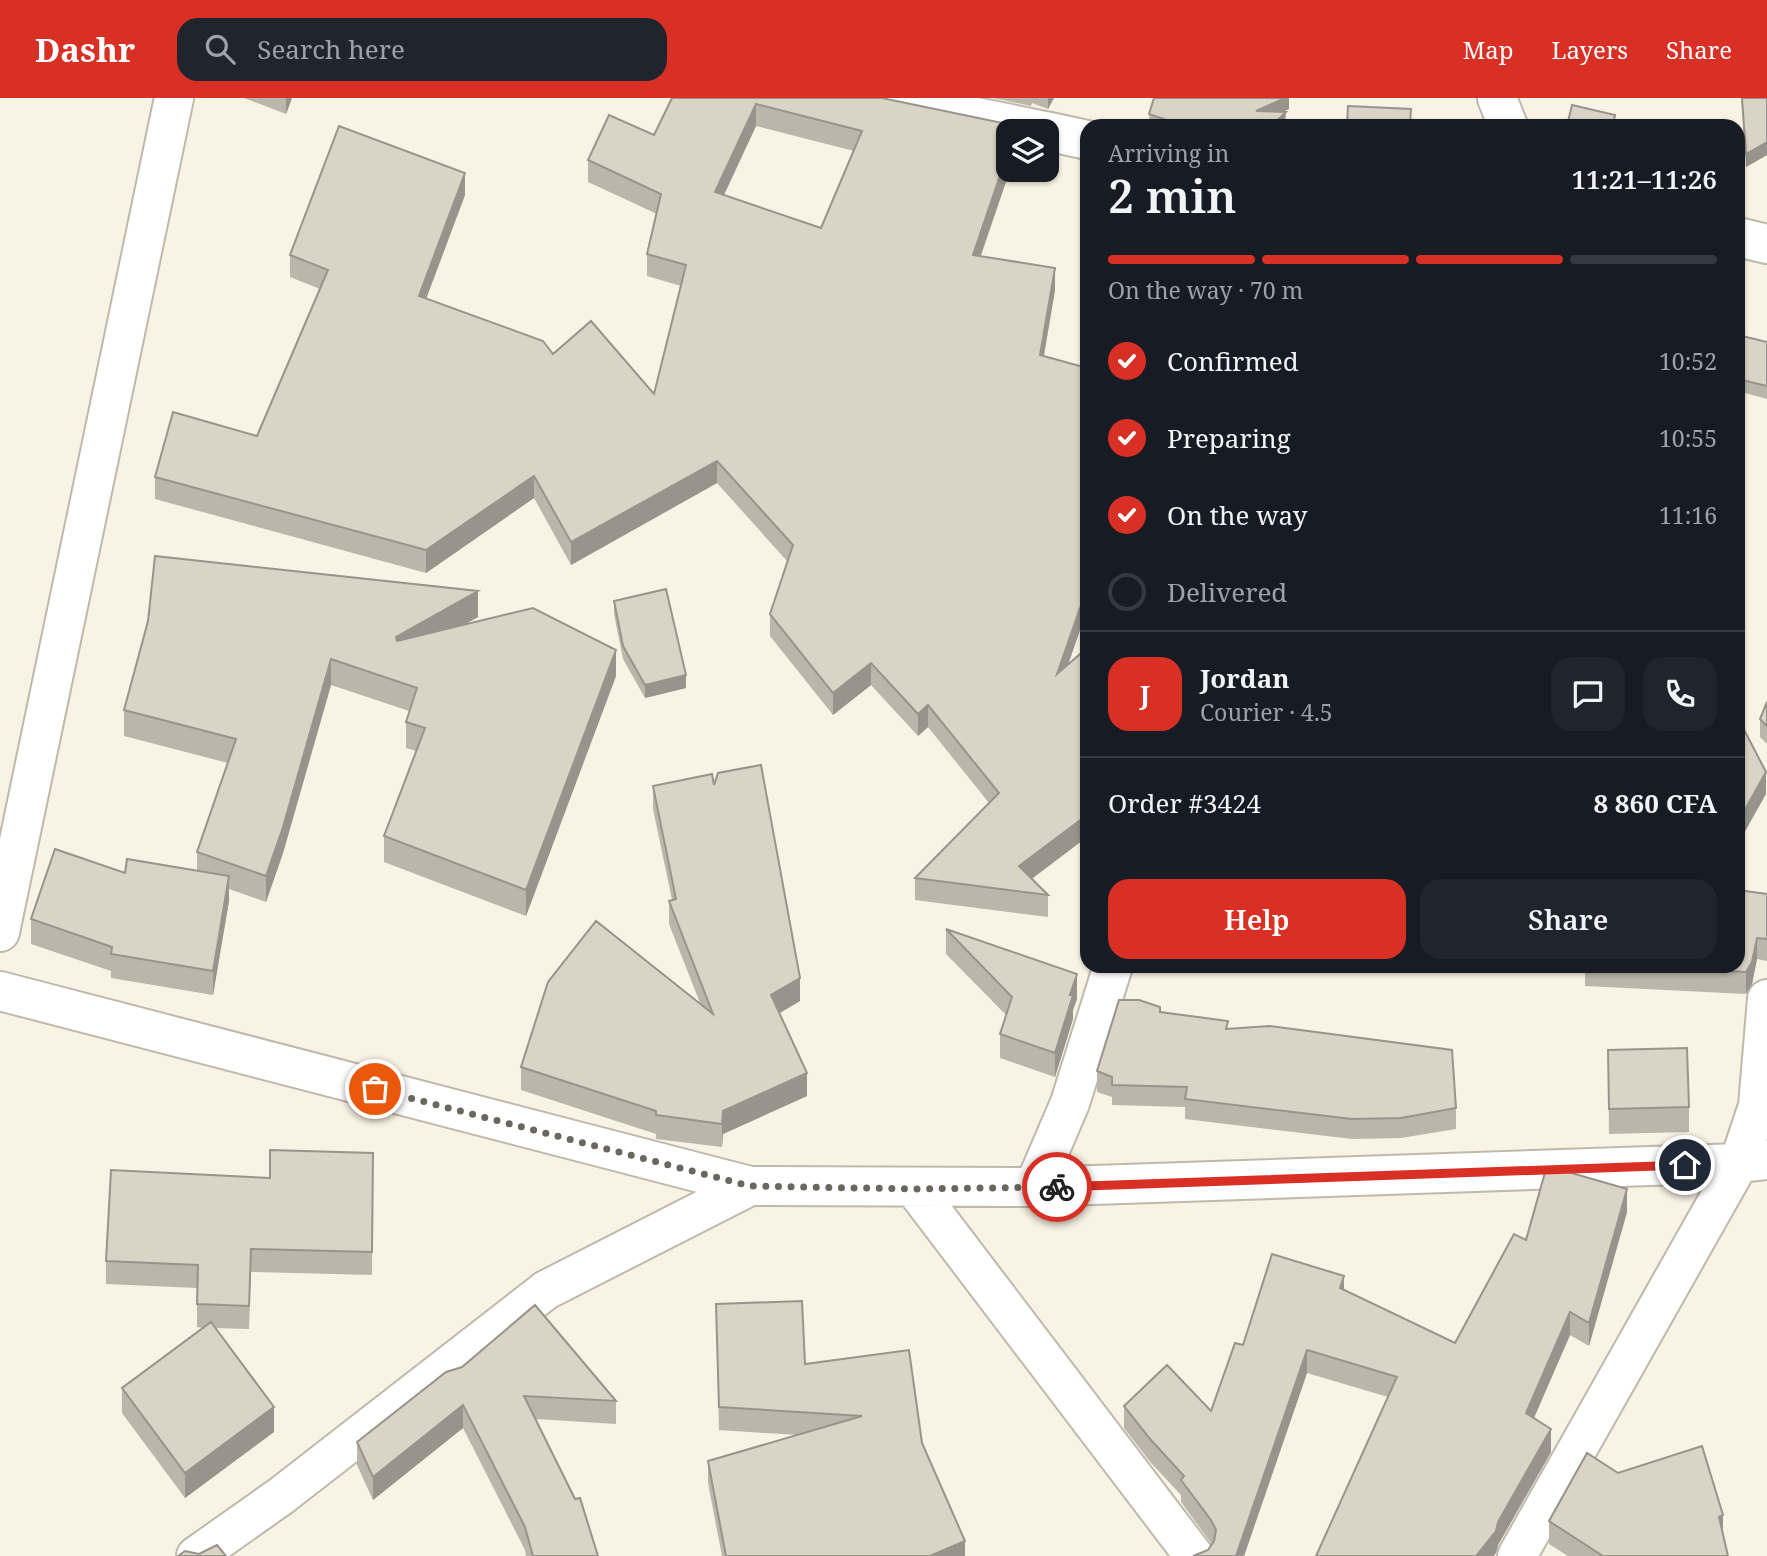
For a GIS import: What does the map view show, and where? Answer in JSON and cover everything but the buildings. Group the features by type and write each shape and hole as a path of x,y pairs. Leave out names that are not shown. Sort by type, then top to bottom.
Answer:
{"street":[{"path":"0,932 174,98"},
{"path":"883,98 996,121"},
{"path":"1497,98 1505,119"},
{"path":"1059,134 1080,138"},
{"path":"1745,239 1767,244"},
{"path":"1034,1187 1070,1102 1110,973"},
{"path":"0,991 750,1186 915,1189 1034,1187 1753,1162"},
{"path":"1517,1556 1753,1162 1767,999"},
{"path":"196,1556 281,1496 546,1290 750,1186"},
{"path":"915,1189 1194,1556"}],"way so far":[{"path":"375,1089 750,1186 915,1189 1057,1187"}],"route":[{"path":"1057,1187 1685,1165"}]}
